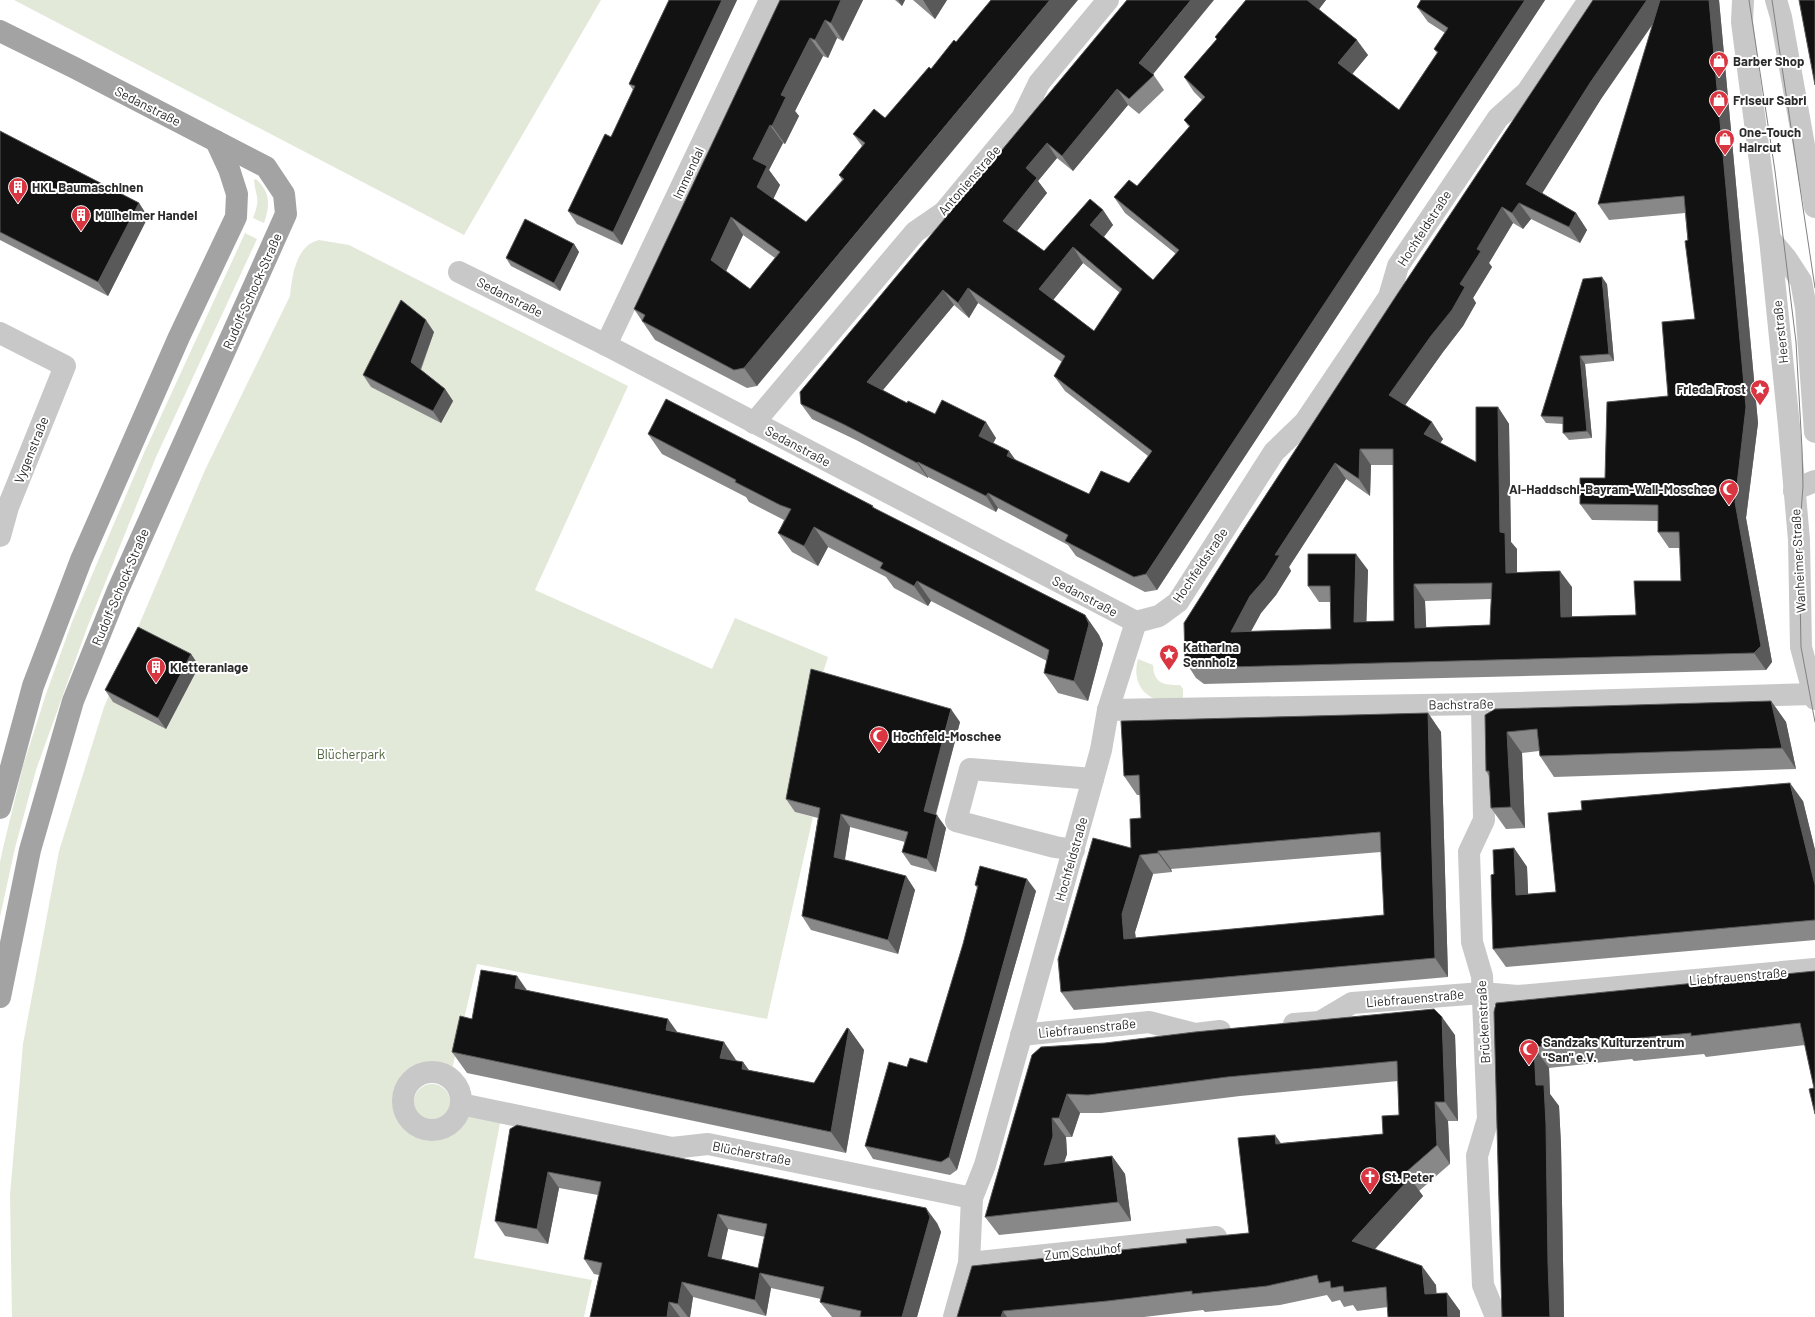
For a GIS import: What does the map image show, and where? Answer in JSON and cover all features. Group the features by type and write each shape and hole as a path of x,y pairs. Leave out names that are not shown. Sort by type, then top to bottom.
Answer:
{"main road":[{"name":"Sedanstraße","path":"0,32 266,167 284,194"},
{"path":"0,808 33,686 81,560 176,344 236,217 237,194 229,169 216,141"},
{"name":"Rudolf-Schock-Straße","path":"0,997 30,850 73,701 117,592 286,214 284,194"}],"street":[{"name":"Immendal","path":"606,345 770,0"},
{"name":"Antonienstraße","path":"754,423 915,232 944,212 1022,118 1039,83 1108,0"},
{"name":"Hochfeldstraße","path":"954,1317 969,1263 972,1198 985,1165 1094,779 1108,710 1136,622 1159,616 1178,602 1274,452 1305,422 1389,297 1398,266 1498,118 1527,92 1589,0"},
{"name":"Heerstraße","path":"1743,0 1742,22 1770,239 1789,426"},
{"path":"1776,0 1781,17 1815,207"},
{"name":"Heerstraße","path":"1770,239 1786,258 1801,281 1806,308 1815,432"},
{"name":"Sedanstraße","path":"459,272 606,345 1136,622"},
{"name":"Vygenstraße","path":"0,333 65,366 8,507 0,536"},
{"name":"Wanheimer Straße","path":"1789,426 1799,540 1801,648 1815,694"},
{"path":"1794,491 1815,481"},
{"name":"Bachstraße","path":"1108,710 1482,704 1815,694"},
{"name":"Brückenstraße","path":"1482,704 1484,820 1469,852 1472,942 1482,976 1488,1120 1477,1156 1482,1285 1496,1317"},
{"path":"1074,850 1055,847 956,821 970,769 1094,779"},
{"name":"Liebfrauenstraße","path":"1273,1026 1320,1022 1352,1003 1482,993 1518,996 1815,969"},
{"name":"Liebfrauenstraße","path":"1022,1035 1149,1022 1195,1034 1242,1029"},
{"name":"Blücherstraße","path":"461,1104 672,1148 708,1144 972,1198"},
{"name":"Zum Schulhof","path":"969,1263 1224,1236"}],"green space":[{"path":"14,0 601,0 464,235"},
{"path":"256,179 267,194 268,205 264,223 253,218 257,202 254,180"},
{"path":"245,233 257,239 156,457 87,628 36,770 15,848 0,917 0,862 23,766 46,694 72,622 144,453"},
{"name":"Blücherpark","path":"319,240 349,245 628,386 535,590 712,669 735,618 828,657 820,682 795,812 813,817 767,1019 477,964 450,1078 431,1072 415,1078 411,1081 404,1094 403,1107 409,1118 418,1126 430,1129 442,1128 453,1120 461,1104 502,1113 474,1258 592,1280 584,1317 12,1317 10,1195 23,1044 59,851 104,707 205,470 290,296 294,271 300,255 311,243"},
{"path":"1138,659 1153,665 1155,676 1161,682 1169,685 1180,685 1183,689 1183,697 1181,700 1158,700 1146,694 1137,678 1136,672"},
{"path":"436,1084 445,1089 449,1095 449,1109 445,1115 436,1120 428,1120 419,1115 415,1109 414,1098 419,1089 425,1085"}],"building":[{"path":"669,0 722,0 613,232 568,211 605,134 611,137 635,86 629,84"},
{"path":"780,0 841,0 831,23 825,20 815,40 810,38 781,95 786,97 772,126 770,125 753,159 767,166 757,187 806,222 844,179 839,175 865,143 853,134 874,109 885,118 929,67 931,69 954,40 956,42 991,0 1050,0 744,368 734,370 642,321 645,315 634,309","holes":["731,217 780,252 750,289 711,260"]},
{"path":"1127,0 1191,0 1139,63 1154,75 1129,99 1117,89 1062,156 1047,143 1026,168 1037,178 1003,221 1044,251 1090,199 1103,210 1090,225 1153,280 1179,250 1114,197 1129,180 1137,186 1190,126 1184,120 1205,97 1184,77 1217,39 1215,37 1246,0 1307,0 1357,40 1338,63 1399,110 1438,52 1434,49 1448,28 1417,7 1421,0 1525,0 1146,574 1134,577 1065,541 1068,535 988,493 986,496 801,404 800,392","holes":["1073,247 1122,289 1094,331 1039,289","968,288 1065,356 1054,376 1152,451 1129,483 1101,471 1089,494 1007,456 1009,451 979,436 986,422 942,400 935,414 908,401 907,403 867,382 943,290 958,303"]},
{"path":"1593,0 1647,0 1590,83 1526,184 1576,213 1569,227 1519,203 1512,213 1502,207 1477,249 1481,251 1460,284 1465,287 1452,310 1431,336 1389,395 1432,422 1424,434 1476,462 1476,407 1498,407 1500,532 1505,533 1506,573 1560,571 1561,617 1636,615 1634,581 1681,581 1679,532 1658,532 1658,505 1580,504 1580,478 1605,478 1607,402 1668,396 1662,322 1695,319 1685,241 1688,240 1684,196 1598,204 1660,0 1709,0 1746,407 1735,502 1761,646 1754,653 1192,668 1185,661 1184,623 1398,293","holes":["1360,449 1393,449 1394,621 1354,622 1356,554 1308,554 1308,586 1330,586 1331,629 1231,632 1250,596 1265,579 1280,555 1275,555 1335,463 1359,479","1492,583 1490,625 1415,628 1414,584"]},
{"path":"1799,0 1815,0 1815,85"},
{"name":"Mülheimer Handel","path":"0,131 139,203 98,282 0,232"},
{"path":"525,219 574,244 554,283 506,258"},
{"path":"1602,277 1609,354 1580,356 1587,431 1563,433 1563,417 1541,416 1583,279"},
{"path":"401,300 426,320 411,362 445,389 433,411 363,375"},
{"path":"666,399 873,506 872,507 1085,615 1089,624 1074,681 1044,673 1049,650 917,581 914,586 880,568 883,563 814,527 804,546 778,533 791,509 735,482 736,480 648,434"},
{"name":"Kletteranlage","path":"138,627 191,654 158,718 105,690"},
{"path":"811,669 951,709 924,811 937,815 927,859 902,852 908,832 841,814 834,857 906,876 888,940 802,916 820,808 786,799"},
{"path":"1771,701 1782,748 1540,756 1537,729 1507,732 1511,807 1491,808 1489,771 1486,771 1485,715 1495,709"},
{"path":"1428,713 1435,958 1061,992 1058,959 1093,838 1131,848 1130,819 1141,818 1139,775 1124,776 1121,721","holes":["1380,832 1384,915 1124,939 1122,914 1140,855 1158,853 1158,851"]},
{"path":"1790,783 1815,885 1815,920 1493,949 1491,875 1494,874 1493,850 1514,848 1516,895 1556,892 1548,813 1582,810 1581,801"},
{"path":"980,866 1027,879 949,1157 941,1162 865,1146 889,1062 907,1067 910,1058 927,1063 963,944 978,886 975,885"},
{"path":"481,970 517,976 515,988 668,1019 666,1030 724,1042 720,1058 743,1062 742,1069 814,1083 847,1028 849,1029 831,1132 452,1052 460,1016 472,1019"},
{"path":"1815,971 1815,1114 1809,1089 1814,1088 1800,1023 1691,1036 1691,1033 1619,1040 1619,1038 1534,1047 1536,1085 1544,1085 1550,1317 1502,1317 1494,1012 1496,1003"},
{"path":"1434,1009 1442,1017 1445,1102 1435,1102 1437,1145 1405,1173 1410,1178 1352,1241 1422,1266 1425,1294 1447,1293 1448,1317 1388,1317 1386,1287 1344,1292 1343,1286 1331,1288 1330,1281 1319,1283 1317,1275 1267,1286 1192,1294 1192,1291 1003,1311 1001,1317 957,1317 972,1266 1187,1243 1186,1239 1249,1233 1238,1138 1275,1135 1276,1144 1383,1134 1382,1116 1399,1115 1397,1061 1227,1077 1088,1095 1067,1094 1059,1118 1052,1118 1053,1136 1044,1165 1112,1156 1118,1202 985,1217 1032,1055 1041,1047 1105,1043 1195,1032"},
{"path":"517,1125 926,1208 930,1217 902,1317 860,1317 861,1311 820,1302 824,1287 760,1273 755,1300 682,1282 678,1304 669,1302 667,1317 590,1317 602,1263 584,1259 601,1182 548,1172 537,1229 495,1221 510,1129","holes":["718,1214 767,1224 758,1268 708,1256"]}],"tram line":[{"path":"1749,0 1775,171 1796,342 1803,486 1799,540 1801,647 1815,722"},
{"path":"1772,0 1815,288"}],"place":[{"name":"Barber Shop","path":"1719,78"},
{"name":"Friseur Sabri","path":"1719,117"},
{"name":"One-Touch Haircut","path":"1725,156"},
{"name":"HKL Baumaschinen","path":"18,204"},
{"name":"Mülheimer Handel","path":"81,232"},
{"name":"Frieda Frost","path":"1760,406"},
{"name":"Al-Haddschi-Bayram-Wali-Moschee","path":"1729,506"},
{"name":"Katharina Sennholz","path":"1169,671"},
{"name":"Kletteranlage","path":"156,684"},
{"name":"Hochfeld-Moschee","path":"879,753"},
{"name":"Sandzaks Kulturzentrum \"San\" e.V.","path":"1529,1066"},
{"name":"St. Peter","path":"1370,1194"}]}
